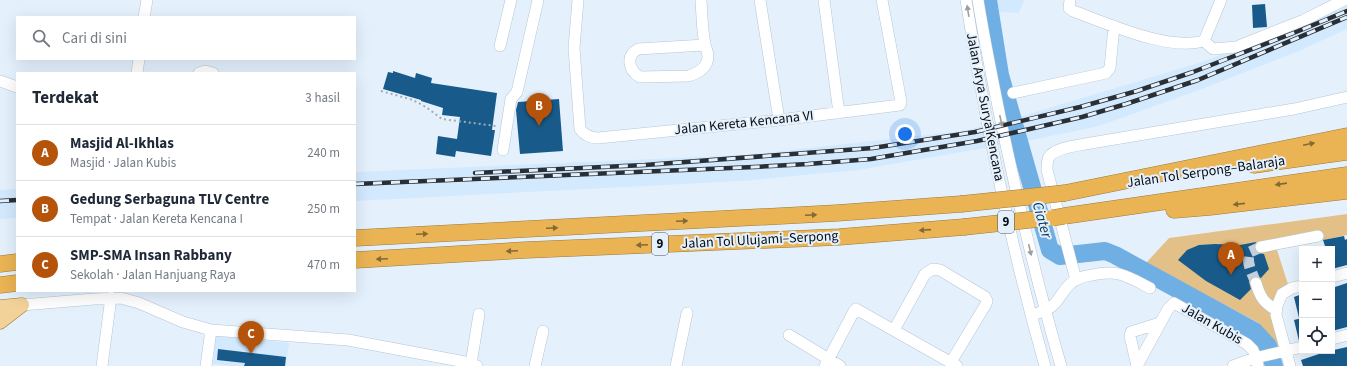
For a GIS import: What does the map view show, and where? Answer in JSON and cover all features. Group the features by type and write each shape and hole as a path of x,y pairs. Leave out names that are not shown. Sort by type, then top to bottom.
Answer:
{"highway":[{"path":"1064,193 1347,136"},
{"name":"Jalan Tol Serpong–Balaraja","path":"1064,193 1347,152"},
{"name":"Jalan Tol Serpong–Balaraja","path":"1066,216 1347,174"},
{"path":"1066,216 1143,213 1203,208 1347,191"},
{"name":"Jalan Tol Ulujami–Serpong","path":"356,238 837,213 961,204 1064,193"},
{"name":"Jalan Tol Ulujami–Serpong","path":"356,260 526,250 839,237 964,227 1066,216"},
{"path":"0,264 16,262"},
{"path":"0,285 16,283"}],"main road":[{"path":"0,307 22,305"},
{"path":"0,322 22,305"}],"street":[{"path":"144,16 147,0"},
{"path":"500,46 511,0"},
{"path":"503,150 511,99 517,92 538,0"},
{"name":"Jalan Kereta Kencana VI","path":"578,0 574,48 575,78 580,129 588,136 598,138 779,120 900,104 901,102 882,0"},
{"path":"701,0 705,45 708,55 708,61 705,66 696,74 688,76 640,77 634,74 630,57 631,54 638,49 705,45"},
{"path":"760,0 779,120"},
{"path":"824,0 838,113"},
{"name":"Jalan Arya Surya Kencana","path":"966,0 992,147 1006,214 1045,366"},
{"name":"Jalan Arya Surya Kencana","path":"978,0 1020,212 1044,311 1061,366"},
{"path":"1070,0 1069,8 1146,37 1176,43 1197,43 1204,41"},
{"path":"1204,41 1221,0"},
{"path":"1204,41 1213,49 1236,47 1304,20 1344,0"},
{"path":"1013,93 1106,73 1110,68 1114,26"},
{"path":"972,38 984,36"},
{"path":"137,72 139,60"},
{"path":"0,81 16,88"},
{"path":"1076,280 1067,250 1048,170 1048,159 1052,154 1059,150 1085,144 1286,110 1347,97"},
{"path":"1006,214 1020,212"},
{"path":"1261,247 1318,236"},
{"path":"827,363 854,311 857,309 894,330 954,364 987,301 984,297 940,270 932,269 925,274 894,330"},
{"path":"1031,314 1044,311 1052,307 1069,286 1076,280 1088,275 1102,272 1115,272 1150,288"},
{"path":"1335,276 1347,273"},
{"path":"1256,284 1259,294 1267,305 1276,310"},
{"path":"1290,366 1283,352 1276,315 1276,306 1282,294 1292,288 1299,287"},
{"path":"22,305 111,297 121,298 139,303 184,322 211,330 348,340 441,362 474,365 479,314"},
{"path":"102,366 111,297"},
{"name":"Jalan Kubis","path":"1160,323 1168,309 1172,304 1176,303 1247,344 1259,360"},
{"path":"676,366 687,312"},
{"path":"1137,366 1160,323"},
{"path":"1137,366 1130,336 1131,332 1160,323"},
{"path":"206,366 211,330"},
{"path":"535,366 543,331"},
{"path":"1335,338 1347,334"},
{"path":"789,335 827,363 840,366"},
{"path":"1233,366 1299,348"}],"path":[{"path":"381,91 413,100 426,107 442,119 500,126"}],"shaded area":[{"path":"997,0 1024,0 1019,13 999,12"},
{"path":"1347,5 1347,29 1299,51 1199,90 1099,126 1037,139 858,170 742,181 356,201 356,172 746,155 963,131 1026,115 1202,62 1292,28"},
{"path":"16,189 16,218 0,219 0,190"},
{"path":"1347,214 1347,235 1277,250 1288,284 1275,299 1281,347 1272,349 1259,323 1146,263 1169,238"},
{"path":"216,335 289,343 286,366 231,366 213,364"}],"building":[{"path":"1265,4 1267,27 1253,28 1252,5"},
{"path":"393,71 415,78 416,73 432,78 431,83 497,93 492,130 495,130 491,156 456,151 455,157 436,154 438,136 457,139 460,117 442,115 443,108 383,89 388,72 393,73"},
{"path":"559,99 563,151 520,154 516,110 518,102"},
{"path":"1344,236 1345,240 1347,239 1347,265 1335,268 1335,246 1325,246 1323,240"},
{"path":"1256,242 1254,249 1258,253 1264,254 1269,269 1261,278 1257,276 1251,278 1249,282 1251,289 1240,300 1206,281 1178,260 1187,250 1199,245 1240,245"},
{"path":"1347,283 1347,327 1335,330 1335,318 1335,287"},
{"path":"1299,295 1299,318 1294,297"},
{"path":"1299,319 1299,341 1294,320"},
{"path":"1347,347 1347,366 1303,366 1301,360 1319,354 1335,354 1335,350"},
{"path":"218,349 286,357 285,366 244,366 245,363 217,360"}],"waterway":[{"name":"Ciater","path":"988,0 1000,75 1050,250 1060,256 1105,251 1115,255 1254,331 1268,346 1274,366"}],"tunnel":[{"path":"1256,283 1248,260 1250,252 1261,247"}],"railway":[{"path":"475,173 645,165 873,148 975,132 1080,107 1137,91 1193,72 1347,11"},
{"path":"356,184 754,167 871,159 977,141 1082,117 1126,104 1198,80 1347,17"},
{"path":"0,201 16,200"}],"place":[{"name":"Gedung Serbaguna TLV Centre","path":"539,126"},
{"name":"Masjid Al-Ikhlas","path":"1231,275"},
{"name":"SMP-SMA Insan Rabbany","path":"251,354"}]}
